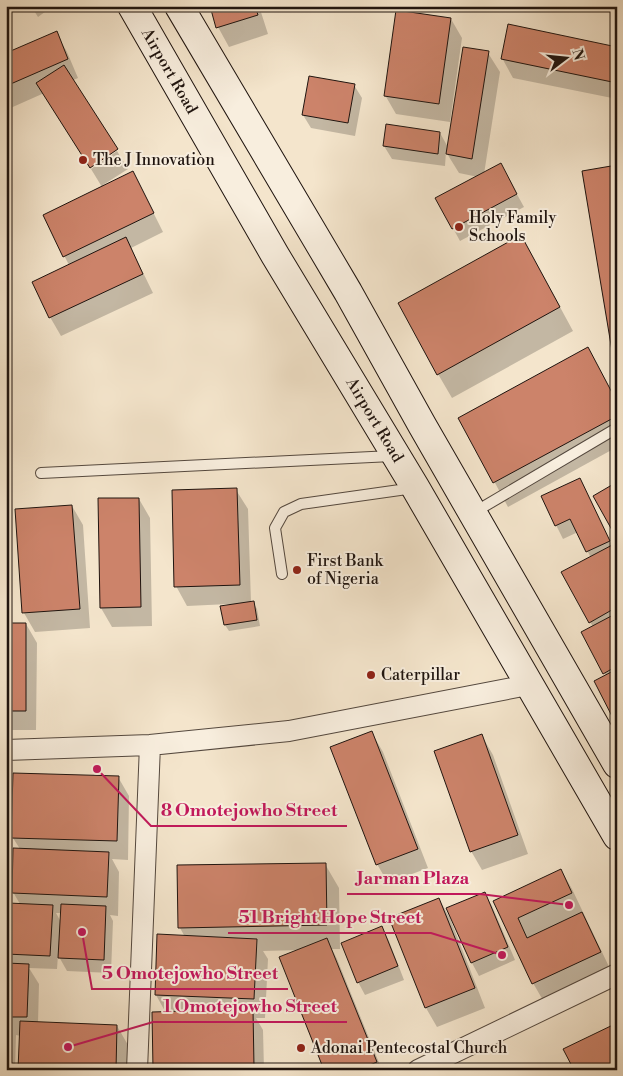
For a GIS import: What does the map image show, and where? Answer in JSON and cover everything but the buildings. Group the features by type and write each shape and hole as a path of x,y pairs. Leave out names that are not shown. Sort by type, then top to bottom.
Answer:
{"main road":[{"name":"Airport Road","path":"132,6 275,255 415,488 617,836"},
{"path":"179,6 313,233 617,764"},
{"path":"275,255 313,233"}],"street":[{"path":"6,750 150,745 289,731 528,685"},
{"path":"137,1070 150,745"},
{"path":"418,1070 617,974"}],"lane":[{"path":"473,513 617,428"},
{"path":"41,473 395,456"},
{"path":"282,574 275,528 284,512 301,504 415,488"}],"place":[{"name":"The J Innovation","path":"83,160"},
{"name":"Holy Family Schools","path":"459,227"},
{"name":"First Bank of Nigeria","path":"297,570"},
{"name":"Caterpillar","path":"371,675"},
{"name":"8 Omotejowho Street","path":"97,769"},
{"name":"Jarman Plaza","path":"569,905"},
{"name":"5 Omotejowho Street","path":"82,932"},
{"name":"51 Bright Hope Street","path":"502,955"},
{"name":"1 Omotejowho Street","path":"68,1047"},
{"name":"Adonai Pentecostal Church","path":"301,1048"}]}
